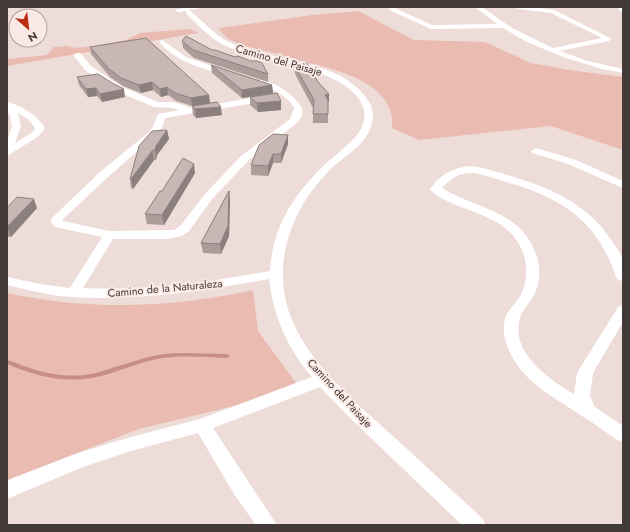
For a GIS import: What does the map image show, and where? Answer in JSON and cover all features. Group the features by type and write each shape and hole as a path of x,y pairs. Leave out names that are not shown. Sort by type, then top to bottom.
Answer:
{"street":[{"path":"178,10 203,7"},
{"path":"393,7 391,8 396,12 428,26 503,26"},
{"path":"478,7 503,26 554,50 580,61 623,71"},
{"path":"518,7 552,11 609,39 554,50"},
{"path":"623,7 621,9 623,11"},
{"name":"Camino del Paisaje","path":"188,12 212,35 232,47 308,67 336,78 359,94 368,109 368,125 361,136 355,144 320,174 299,200 288,217 278,249 275,274 277,298 284,319 293,337 304,355 324,379 348,405 476,525"},
{"path":"162,42 174,53 187,60 234,75"},
{"path":"77,55 88,68 113,86 157,105 173,105 192,111"},
{"path":"161,116 158,126 152,134 98,177 56,221 59,224 84,231 109,235 168,235 182,231 209,196 245,158 294,121 297,116 298,108 294,101 281,91 251,80"},
{"path":"161,116 286,95"},
{"path":"7,148 15,135 18,124 16,114 8,105"},
{"path":"7,153 36,134 40,128 38,123 17,108 8,105"},
{"path":"157,105 154,108 161,116"},
{"path":"536,151 572,162 623,185"},
{"path":"623,277 613,251 604,238 581,214 553,194 472,168 459,169 440,183 435,189 446,197 501,218 520,236 531,256 533,276 527,295 513,318 512,335 514,344 519,354 536,375 547,385 623,435"},
{"path":"73,293 109,235"},
{"name":"Camino de la Naturaleza","path":"7,281 34,288 73,293 107,294 148,292 207,286 275,274"},
{"path":"588,411 582,396 585,373 623,310"},
{"path":"7,491 18,485 78,461 131,444 202,425 324,379"},
{"path":"202,425 241,488 267,525"}],"shaded area":[{"path":"358,11 414,40 485,42 531,63 569,70 623,77 623,150 551,126 419,140 392,128 391,113 385,100 375,90 363,82 333,70 237,43 222,33 219,28 313,15"},
{"path":"190,29 198,33 7,66 7,59 47,55 54,47 67,46 76,48 94,46 126,40 140,33"},
{"path":"253,290 258,331 296,383 242,404 139,429 7,480 7,293 69,303 130,305 192,301"}],"building":[{"path":"186,36 212,50 262,63 268,74 193,50 182,41"},
{"path":"146,38 209,95 191,98 175,93 167,87 160,89 152,82 139,85 121,78 109,69 90,47"},
{"path":"307,63 318,82 329,94 325,95 328,100 328,114 313,114 314,100 295,66 298,68"},
{"path":"211,65 272,85 242,90"},
{"path":"98,74 124,89 100,94 96,88 86,89 77,77"},
{"path":"277,93 281,101 257,103 250,97"},
{"path":"217,102 221,107 195,109 192,106"},
{"path":"167,130 156,146 155,150 152,151 130,179 139,146 152,131"},
{"path":"273,134 288,135 281,154 273,154 268,166 251,165 259,145"},
{"path":"183,158 194,164 162,215 145,214 160,191 162,191"},
{"path":"229,191 228,226 220,244 201,243"},
{"path":"17,197 34,199 7,227 7,208"}],"waterway":[{"path":"7,362 28,370 51,376 74,378 96,375 157,357 174,355 227,356"}]}
